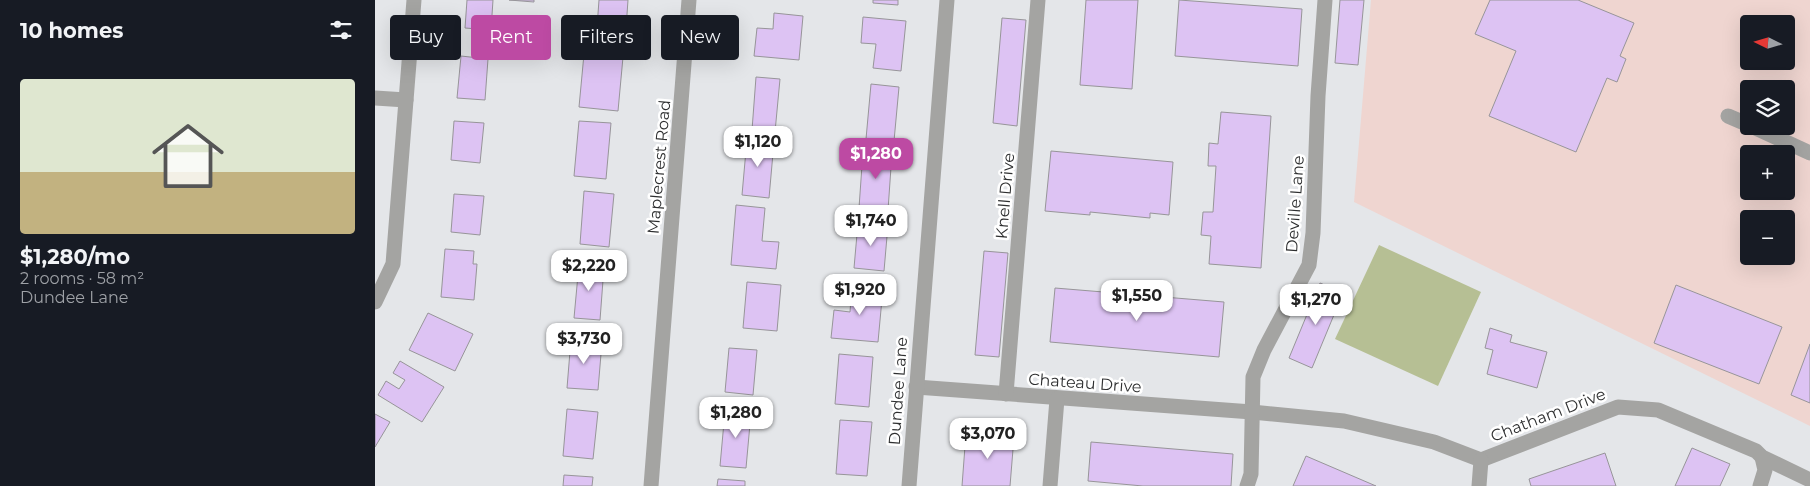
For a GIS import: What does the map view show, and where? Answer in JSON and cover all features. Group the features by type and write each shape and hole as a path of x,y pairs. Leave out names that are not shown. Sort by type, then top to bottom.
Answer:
{"street":[{"path":"375,302 393,264 414,0"},
{"name":"Maplecrest Road","path":"651,486 689,0"},
{"name":"Dundee Lane","path":"909,486 947,0"},
{"name":"Knell Drive","path":"1006,394 1037,0"},
{"name":"Deville Lane","path":"1247,486 1251,474 1253,377 1264,350 1309,265 1313,233 1325,0"},
{"path":"375,98 406,100"},
{"path":"1728,116 1740,121"},
{"path":"1770,135 1810,153"},
{"name":"Chateau Drive","path":"916,387 1057,399 1252,412"},
{"path":"1050,486 1057,399"},
{"name":"Chatham Drive","path":"1252,412 1344,421 1434,442 1481,460 1618,407 1659,410 1755,451 1762,457 1810,480"},
{"path":"1760,486 1765,470 1762,457"},
{"path":"1479,486 1481,460"}],"shaded area":[{"path":"1371,0 1810,0 1810,426 1354,202"}],"green space":[{"path":"1379,245 1481,292 1438,386 1335,339"}],"building":[{"path":"467,0 493,0 492,15 471,15 471,28 465,28"},
{"path":"509,0 534,0 534,2"},
{"path":"599,0 628,0 627,15 598,15"},
{"path":"873,0 898,0 898,5 873,3"},
{"path":"1086,0 1138,0 1132,89 1080,85"},
{"path":"1179,0 1302,9 1298,66 1175,56"},
{"path":"1340,0 1364,0 1358,65 1335,63"},
{"path":"1490,0 1578,0 1634,23 1620,56 1626,59 1617,82 1607,78 1576,152 1489,116 1516,51 1475,34"},
{"path":"774,13 803,16 799,60 754,56 757,28 773,29"},
{"path":"863,17 906,21 901,71 873,68 876,44 861,43"},
{"path":"1002,18 1026,20 1017,126 993,123"},
{"path":"461,56 471,57 471,60 488,60 485,100 457,98"},
{"path":"583,60 623,60 618,111 579,107"},
{"path":"756,77 780,79 775,132 752,130"},
{"path":"871,84 899,87 894,141 866,139"},
{"path":"1221,112 1271,116 1261,268 1209,264 1211,236 1201,235 1203,212 1213,212 1216,166 1208,166 1209,143 1218,144"},
{"path":"454,121 484,123 480,163 451,160"},
{"path":"579,121 611,123 606,179 574,176"},
{"path":"747,139 774,142 769,198 742,195"},
{"path":"863,151 892,153 888,210 859,208"},
{"path":"1051,151 1173,162 1169,215 1150,213 1150,218 1090,212 1090,215 1045,211"},
{"path":"584,191 614,194 609,247 580,244"},
{"path":"454,194 484,196 480,235 451,232"},
{"path":"736,205 765,208 762,241 779,242 776,269 731,265"},
{"path":"858,223 888,225 884,271 854,268"},
{"path":"445,249 474,251 473,264 477,264 474,300 441,297"},
{"path":"984,251 1008,253 999,357 975,355"},
{"path":"579,264 604,267 600,320 574,318"},
{"path":"747,282 781,285 777,331 743,328"},
{"path":"1320,283 1343,293 1312,368 1289,358"},
{"path":"852,285 883,288 878,342 831,338 834,310 850,312"},
{"path":"1676,285 1782,327 1759,384 1654,343"},
{"path":"1055,288 1224,302 1219,357 1050,342"},
{"path":"428,313 473,334 455,371 409,350"},
{"path":"1490,328 1512,335 1510,342 1547,352 1537,388 1487,374 1493,350 1485,348"},
{"path":"571,339 602,342 598,390 567,388"},
{"path":"1810,344 1810,403 1791,395"},
{"path":"729,348 757,350 753,395 725,392"},
{"path":"839,354 873,357 869,407 835,404"},
{"path":"400,361 444,387 422,422 378,395 386,381 399,389 405,380 393,373"},
{"path":"567,409 598,412 593,459 563,456"},
{"path":"725,411 751,413 746,468 720,466"},
{"path":"375,414 390,422 375,447"},
{"path":"840,420 872,422 867,476 836,474"},
{"path":"966,433 1014,437 1010,486 962,486"},
{"path":"1091,442 1233,454 1231,486 1143,486 1088,481"},
{"path":"1692,448 1730,464 1720,486 1675,486"},
{"path":"1605,453 1616,486 1531,486 1529,479"},
{"path":"1306,456 1376,486 1293,486"},
{"path":"564,475 593,477 592,486 563,486"},
{"path":"718,479 745,481 745,486 717,486"}]}
